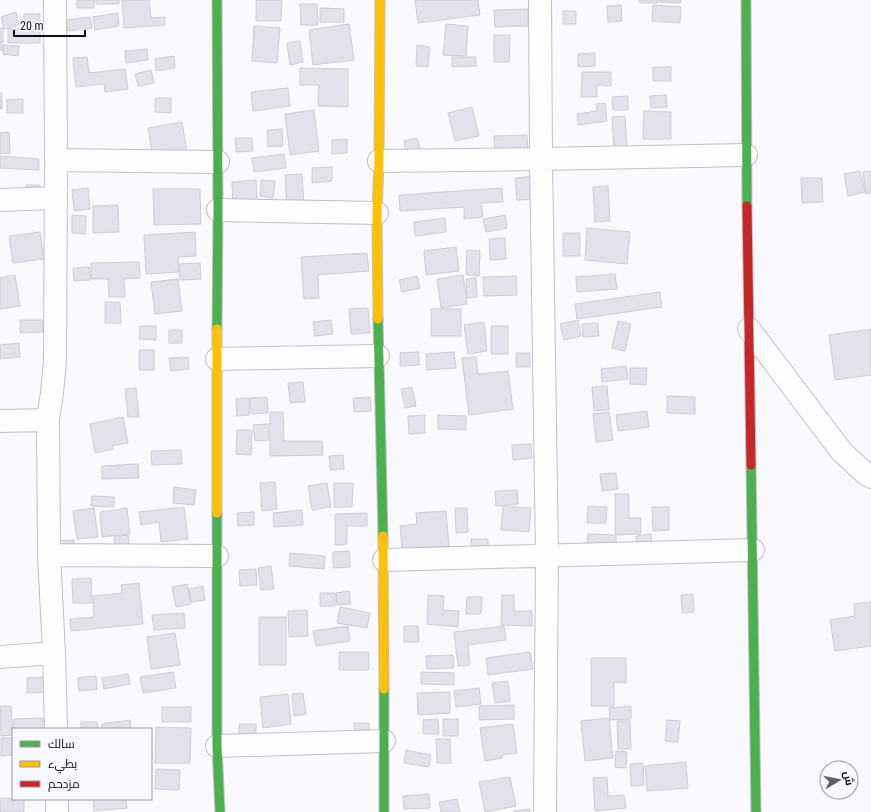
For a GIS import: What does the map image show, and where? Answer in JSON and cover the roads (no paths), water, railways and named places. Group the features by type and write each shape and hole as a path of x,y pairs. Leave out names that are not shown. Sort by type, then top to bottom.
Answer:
{"street":[{"path":"55,0 55,360 48,420 49,555 56,728"},
{"path":"217,0 217,746 220,812"},
{"path":"380,0 379,161 377,213 378,356 384,560 384,812"},
{"path":"540,0 540,159 547,556 545,812"},
{"path":"746,0 746,155 756,812"},
{"path":"379,161 746,155"},
{"path":"56,160 218,162"},
{"path":"0,200 56,198"},
{"path":"218,210 377,213"},
{"path":"749,329 842,452 871,477"},
{"path":"217,359 378,356"},
{"path":"0,421 48,420"},
{"path":"384,560 753,550"},
{"path":"49,555 217,556"},
{"path":"0,657 54,653"},
{"path":"217,746 384,741"},
{"path":"57,800 57,812"}]}
